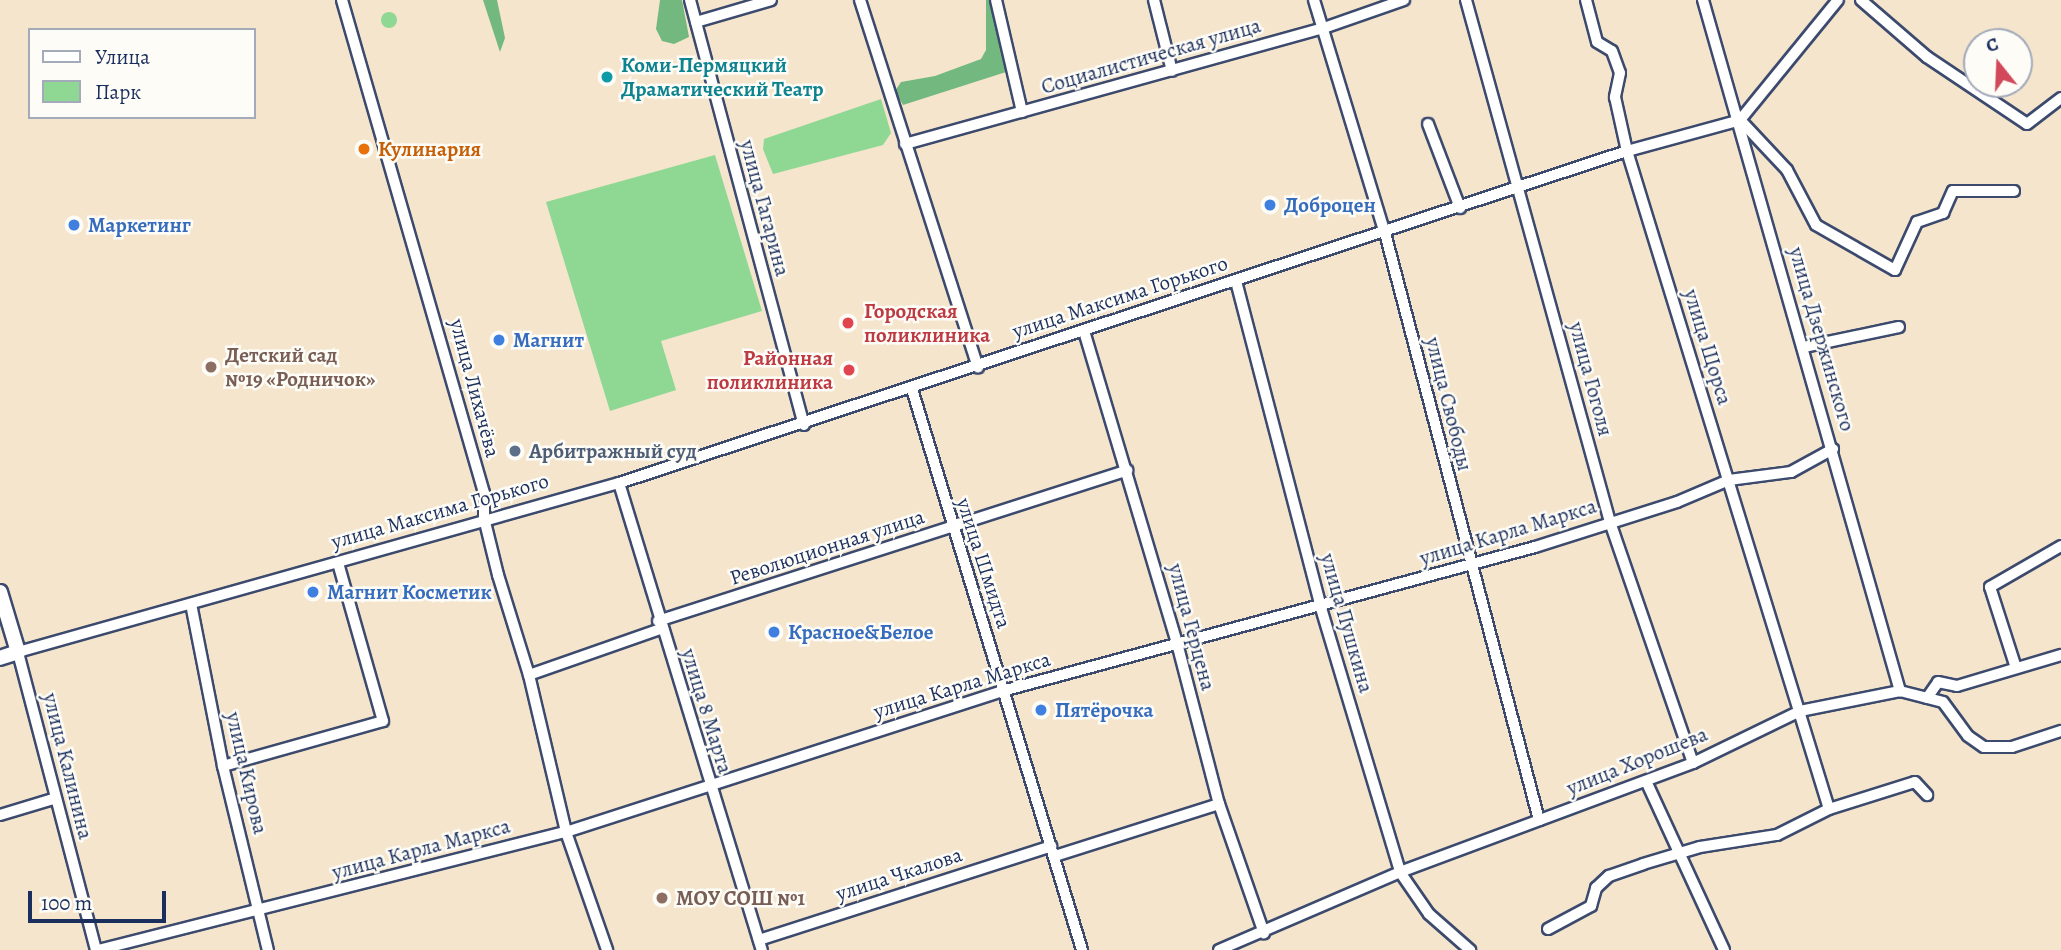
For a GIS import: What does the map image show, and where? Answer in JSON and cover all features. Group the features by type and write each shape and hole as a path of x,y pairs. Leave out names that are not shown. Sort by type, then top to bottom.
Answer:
{"main road":[{"name":"улица Калинина","path":"0,592 18,652"},
{"name":"улица Максима Горького","path":"0,657 18,652"}],"street":[{"name":"улица Лихачёва","path":"342,0 480,480 484,518 529,675 566,832 607,950"},
{"name":"улица Гагарина","path":"690,0 804,425"},
{"path":"696,22 771,0"},
{"path":"860,0 978,367"},
{"path":"996,0 1022,112"},
{"path":"1154,0 1172,71"},
{"name":"улица Свободы","path":"1314,0 1385,233 1539,820"},
{"name":"Социалистическая улица","path":"905,144 1321,29 1404,0"},
{"name":"улица Гоголя","path":"1466,0 1610,522 1693,763"},
{"name":"улица Щорса","path":"1586,0 1597,42 1612,51 1620,73 1615,97 1627,151 1829,809"},
{"name":"улица Дзержинского","path":"1703,0 1740,120 1900,691"},
{"path":"1838,0 1740,120 1787,170 1816,225 1895,270 1917,222 1943,213 1953,191 2014,191"},
{"path":"1861,0 1927,57 2028,124 2061,98"},
{"name":"улица Максима Горького","path":"18,652 484,518 619,483 912,390 1627,151 1740,120"},
{"path":"1427,124 1460,208"},
{"name":"улица Пушкина","path":"1236,281 1321,608 1400,872 1429,914 1470,950"},
{"path":"1804,347 1899,327"},
{"name":"улица Герцена","path":"1084,331 1177,643 1219,804 1264,933"},
{"name":"улица Шмидта","path":"912,390 951,527 1006,690 1082,950"},
{"name":"улица Карла Маркса","path":"97,950 259,908 371,884 566,832 1006,690 1177,643 1321,608 1471,565 1677,502 1729,480 1791,472 1833,449"},
{"name":"Революционная улица","path":"529,675 659,625 1127,470"},
{"name":"улица 8 Марта","path":"619,483 659,625 760,945"},
{"path":"2016,668 1990,587 2061,546"},
{"path":"223,766 383,721 338,562"},
{"name":"улица Кирова","path":"191,604 223,766 268,950"},
{"name":"улица Калинина","path":"18,652 53,799 97,950"},
{"path":"1927,698 1938,682 1957,686 2061,654"},
{"name":"улица Хорошева","path":"1219,950 1242,946 1264,933 1400,872 1693,763 1800,711 1900,691 1943,702 1968,736 1984,747 2012,747 2061,731"},
{"path":"1646,781 1724,950"},
{"path":"1548,929 1591,906 1597,888 1609,876 1677,853 1777,835 1829,809 1915,782 1927,795"},
{"path":"0,815 53,799"},
{"name":"улица Чкалова","path":"760,945 1053,851 1219,804"}],"green space":[{"path":"483,0 497,0 505,38 500,52"},
{"path":"660,0 682,0 689,37 674,44 662,41 656,29"},
{"path":"986,0 994,0 1009,65 1006,72 903,105 895,91 901,82 935,76 981,59 986,50"},
{"path":"386,12 392,12 397,20 395,26 386,28 381,23 381,17"},
{"path":"881,99 891,133 883,145 773,174 763,149 764,139"},
{"path":"715,155 762,311 661,341 676,390 610,411 546,202"}],"place":[{"name":"Коми-Пермяцкий Драматический Театр","path":"607,77"},
{"name":"Кулинария","path":"364,149"},
{"name":"Доброцен","path":"1270,205"},
{"name":"Маркетинг","path":"74,225"},
{"name":"Городская поликлиника","path":"848,323"},
{"name":"Магнит","path":"499,340"},
{"name":"Детский сад №19 «Родничок»","path":"211,367"},
{"name":"Районная поликлиника","path":"849,370"},
{"name":"Арбитражный суд","path":"515,451"},
{"name":"Магнит Косметик","path":"313,592"},
{"name":"Красное&Белое","path":"774,632"},
{"name":"Пятёрочка","path":"1041,710"},
{"name":"МОУ СОШ №1","path":"662,898"}]}
